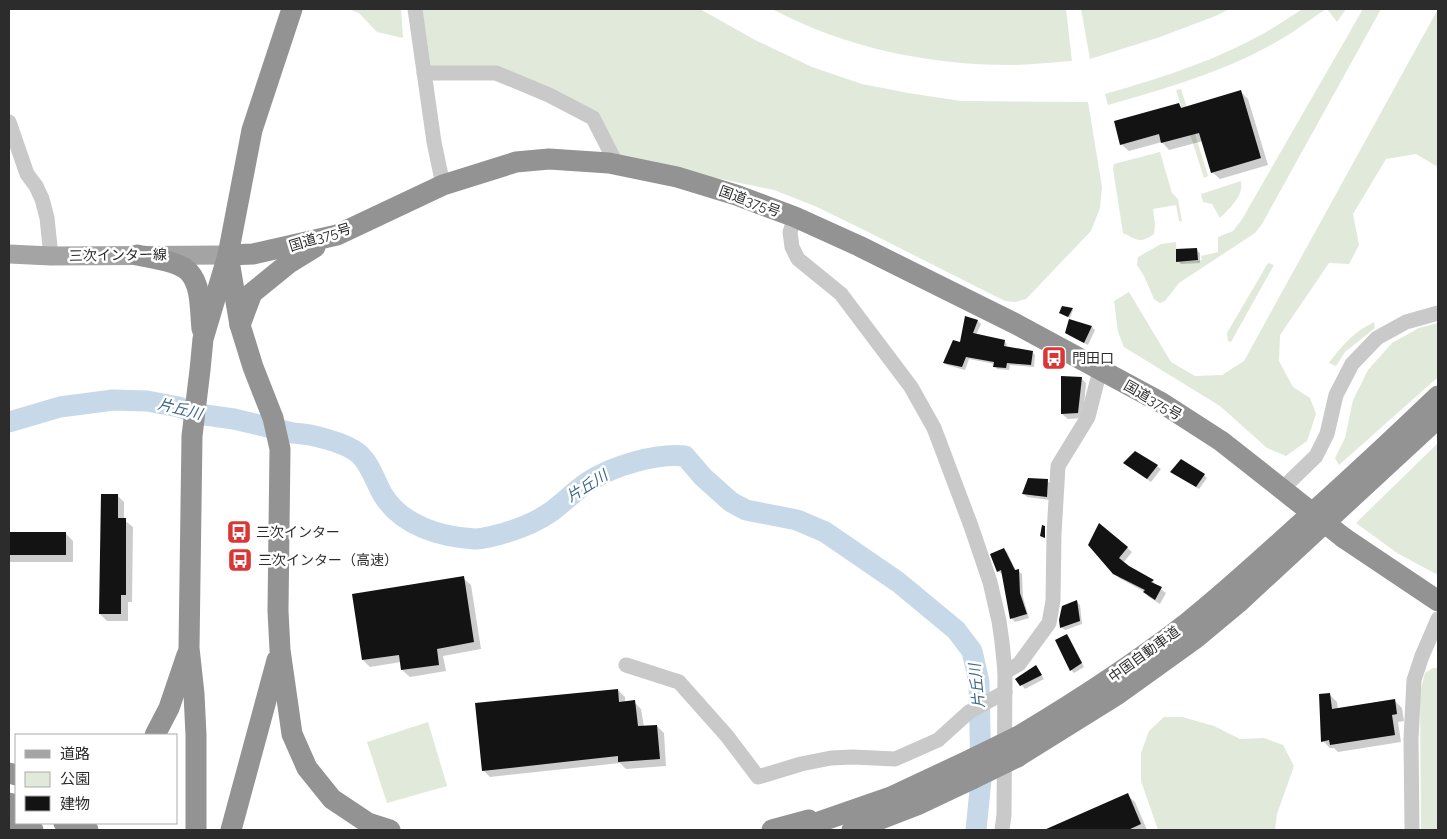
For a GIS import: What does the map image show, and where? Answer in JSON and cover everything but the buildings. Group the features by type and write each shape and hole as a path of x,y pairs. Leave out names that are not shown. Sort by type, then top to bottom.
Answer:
{"highway":[{"path":"196,830 196,735 189,648 192,436 204,339 228,254 252,130 292,9"},
{"name":"国道375号","path":"228,254 254,254 337,235 443,185 516,162 549,159 617,165 677,177 736,195 795,217 859,246 1014,323 1162,403 1221,441 1344,538 1438,601"},
{"path":"240,325 252,293 289,263 337,235"},
{"path":"137,254 170,262 189,272 197,288 204,339"},
{"path":"228,254 240,325 253,367 273,418 280,449 278,611 280,650 292,734 307,768 332,799 368,823 390,830"},
{"name":"中国自動車道","path":"1017,747 1194,618 1355,474 1438,396"},
{"name":"中国自動車道","path":"852,830 917,805 972,769 1118,694 1196,638 1238,603 1438,418"},
{"path":"156,734 169,708 189,648"},
{"path":"230,830 280,650"},
{"name":"中国自動車道","path":"796,830 849,813 923,784 972,769"},
{"path":"772,830 923,784"},
{"path":"862,830 917,805"},
{"path":"17,824 33,830"},
{"path":"67,824 88,830"}],"main road":[{"name":"三次インター線","path":"9,254 51,256 228,254"}],"street":[{"path":"415,9 434,142 443,185"},
{"path":"424,73 496,73 549,95 594,118 617,165"},
{"path":"9,122 27,174 36,186 42,199 51,256"},
{"path":"795,217 790,232 792,247 798,259 841,294 912,387 934,428 990,582 999,620 1005,672 1004,815 1002,830"},
{"path":"1287,493 1316,456 1327,434 1336,396 1352,364 1377,338 1406,322 1438,313"},
{"path":"1005,672 1019,664 1049,623 1053,601 1058,466 1088,417 1100,370"},
{"path":"1412,830 1411,738 1414,680 1438,618"},
{"path":"626,665 679,682 727,736 758,777 801,764 831,758 894,759 938,740 969,712 1005,692"}],"green space":[{"path":"348,9 401,9 403,38 377,32 359,13"},
{"path":"422,9 700,9 755,40 812,67 862,84 961,101 1088,102 1102,187 1100,208 1091,231 1026,299 1015,302 1005,301 817,207 774,190 616,157 599,119 511,74 431,66"},
{"path":"772,9 1066,9 1072,61 1011,65 949,62 918,58 858,44 800,23"},
{"path":"1081,9 1229,9 1160,37 1090,59"},
{"path":"1302,9 1326,9 1278,41 1232,64 1171,86 1108,105 1105,94 1158,78 1232,50"},
{"path":"1327,9 1346,9 1337,22"},
{"path":"1363,9 1381,9 1262,224 1255,233 1179,283 1165,301 1160,303 1154,299 1137,265 1138,257 1161,244 1176,242 1177,262 1202,260 1201,256 1218,252 1218,237 1233,231 1241,221"},
{"path":"1438,9 1438,167 1416,154 1386,159 1353,214 1359,245 1349,264 1329,263 1280,335 1279,361 1293,387 1310,398 1316,414 1307,441 1286,456 1267,448 1220,406 1124,347 1118,332 1114,301 1129,292 1171,362 1195,376 1222,375 1244,361"},
{"path":"1181,89 1208,176 1204,178 1176,90"},
{"path":"1160,152 1172,193 1178,199 1182,222 1179,221 1176,205 1153,209 1154,234 1145,239 1138,240 1123,233 1113,169 1114,164"},
{"path":"1241,181 1238,197 1220,218 1212,204 1203,202 1201,194"},
{"path":"1268,263 1274,265 1231,342 1228,341 1227,333"},
{"path":"1374,322 1375,328 1345,352 1336,366 1329,363 1349,340"},
{"path":"1438,323 1438,377 1339,465 1335,458 1345,438 1353,400 1368,370 1392,343 1419,328"},
{"path":"1438,443 1438,575 1397,553 1356,523"},
{"path":"1433,668 1438,668 1438,830 1421,830 1420,693 1425,673"},
{"path":"1164,717 1182,717 1214,726 1240,739 1264,738 1283,745 1294,766 1277,814 1275,830 1158,830 1141,781 1141,753 1149,731"},
{"path":"428,722 447,786 387,803 367,742"}],"waterway":[{"name":"片丘川","path":"9,422 60,407 113,400 147,401 179,407 198,414 234,419 318,437 344,445 358,453 366,462 383,495 391,506 411,522 449,536 475,539 501,534 534,522 552,511 588,482 609,471 648,459 685,456 703,477 731,502 746,510 797,520 825,532 898,582 956,630 972,651 979,682 981,780 976,830"}],"place":[{"name":"門田口","path":"1054,358"},
{"name":"三次インター","path":"239,532"},
{"name":"三次インター（高速）","path":"240,560"}]}
